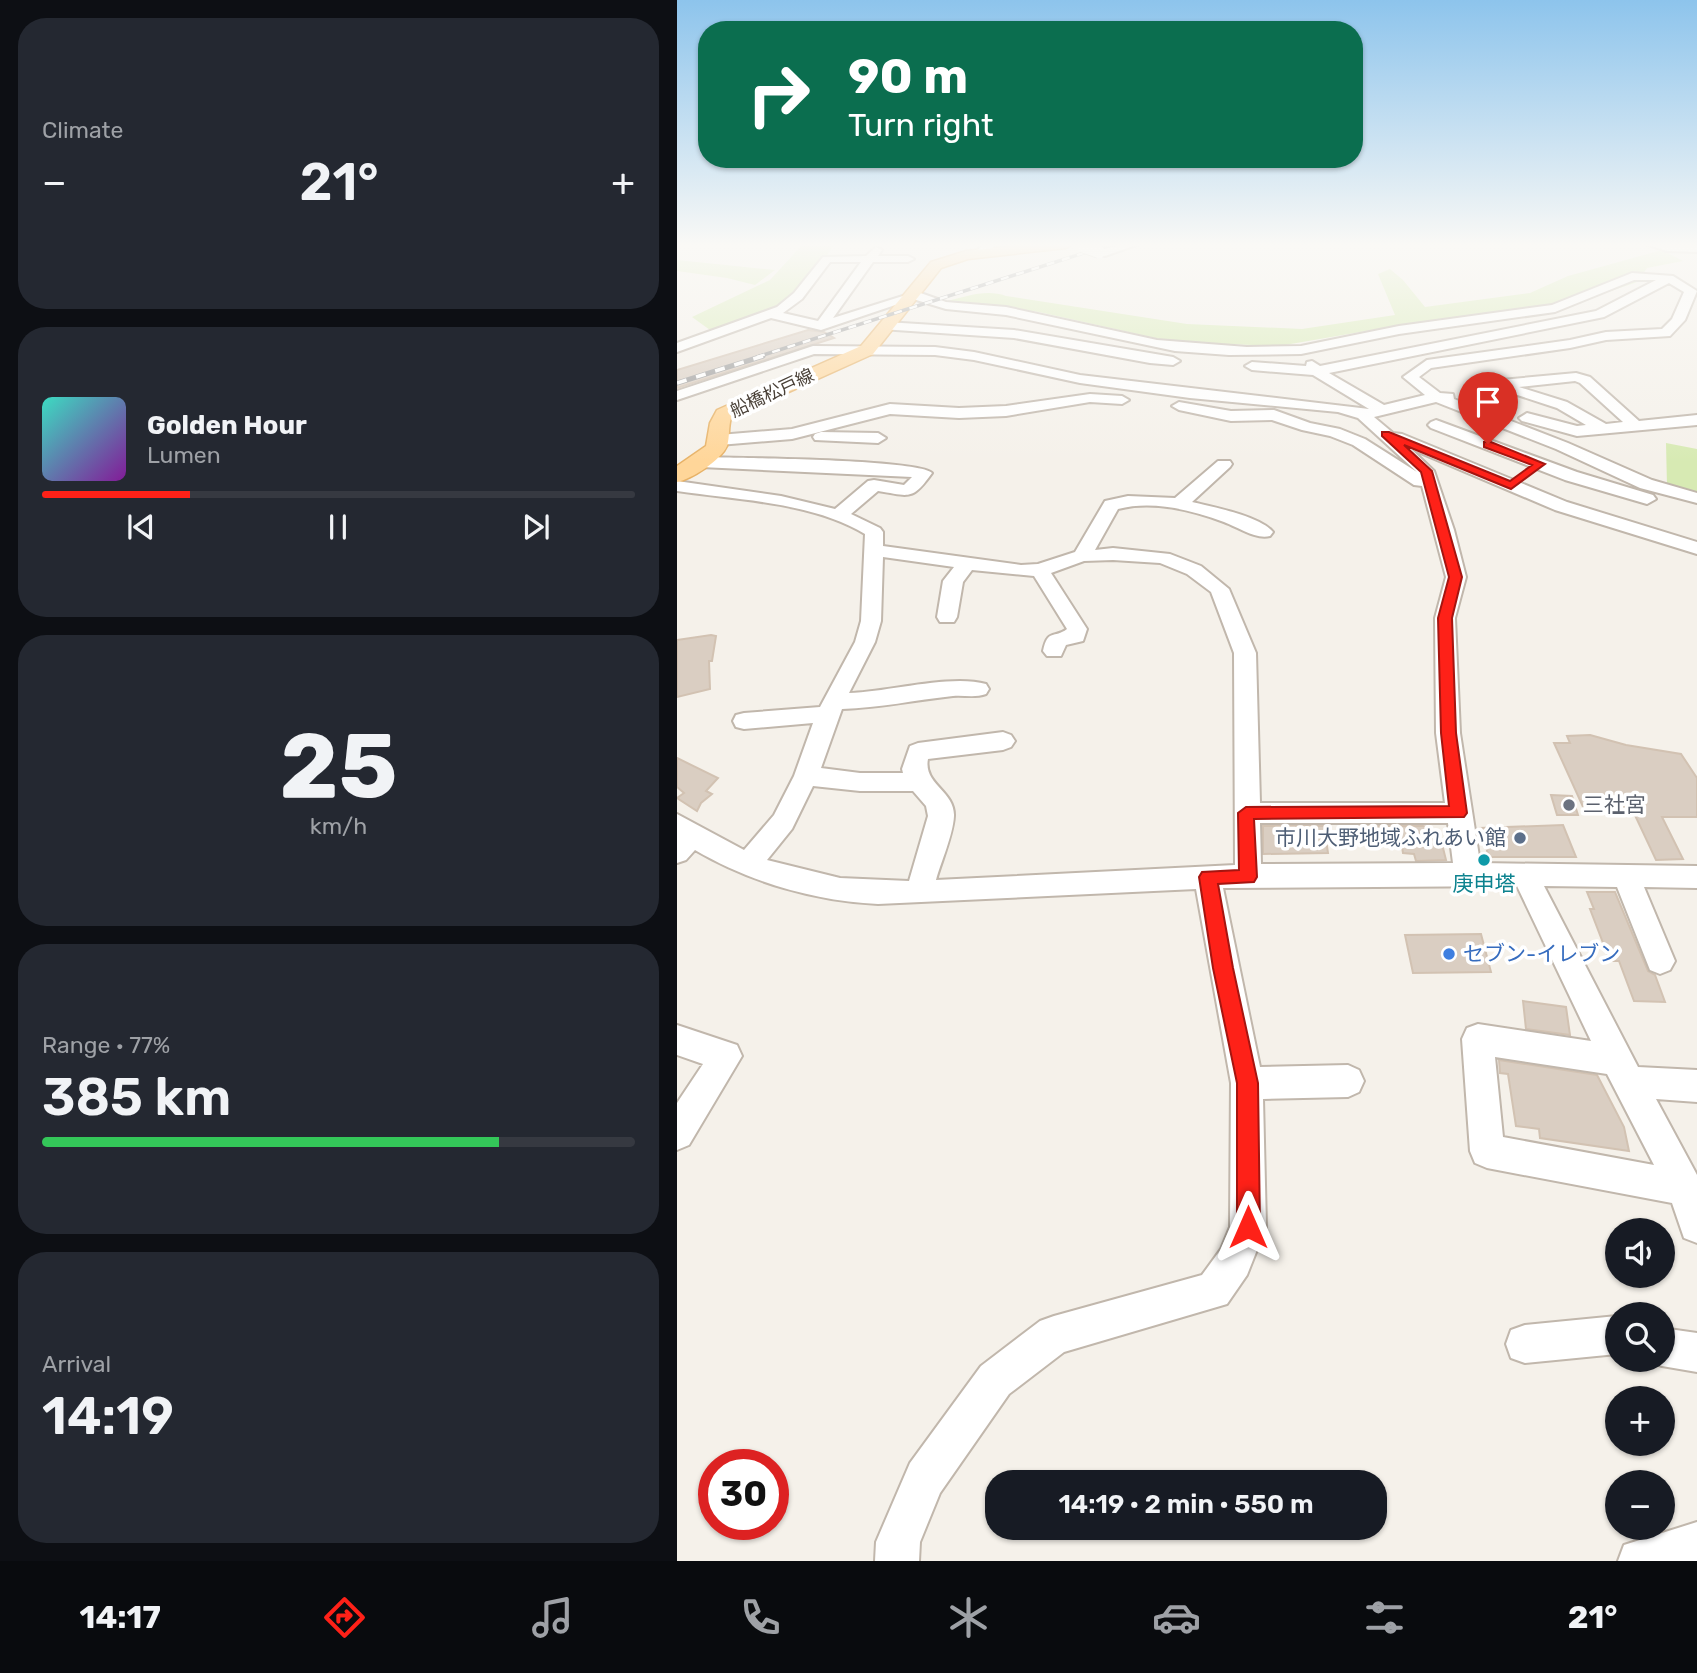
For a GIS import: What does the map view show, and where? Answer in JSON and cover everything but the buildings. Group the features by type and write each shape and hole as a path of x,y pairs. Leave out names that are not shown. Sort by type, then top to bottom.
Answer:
{"main road":[{"name":"船橋松戸線","path":"677,477 714,450 719,440 718,428 724,414 865,351 892,317"}],"street":[{"path":"677,348 761,317"},
{"path":"780,317 821,327 847,317"},
{"path":"821,327 828,317"},
{"path":"998,360 1025,317"},
{"path":"1034,317 1157,344 1228,352 1301,350 1446,322 1491,317"},
{"path":"1521,317 1570,344"},
{"path":"886,326 1014,334 1150,359 1316,371 1588,317"},
{"path":"1410,377 1427,363 1570,344 1606,336 1670,331 1680,317"},
{"path":"1356,338 1437,397 1562,446 1646,484 1697,498"},
{"path":"1142,388 1157,344"},
{"path":"1301,350 1316,371 1381,410"},
{"path":"677,396 813,351 935,351 998,360 1059,375 1142,388 1313,404 1363,415 1426,471 1456,577 1445,618 1448,733 1468,874"},
{"path":"1470,393 1498,384 1576,377 1585,380 1635,425"},
{"path":"1498,384 1562,405 1602,428"},
{"path":"1363,415 1437,397 1577,431 1697,420"},
{"path":"792,434 890,409 959,413 1006,411 1090,398 1168,404 1231,416 1274,415 1359,442 1418,479 1435,497"},
{"path":"1436,425 1539,464 1697,514"},
{"path":"719,440 792,434 878,438"},
{"path":"1386,434 1561,506 1697,548"},
{"path":"1511,485 1562,446"},
{"path":"701,461 874,468 924,473 908,491 874,485 837,516"},
{"path":"1179,505 1224,464"},
{"path":"677,486 784,502 864,523 874,532 871,621 865,642 831,707 806,776 783,822 749,863"},
{"path":"1082,556 1111,505 1124,500 1179,505 1231,516 1264,531"},
{"path":"875,550 1021,571 1040,570 1082,556 1113,554 1163,558 1194,570 1219,589 1245,653 1248,877"},
{"path":"947,617 953,581 968,562"},
{"path":"1040,570 1077,629 1076,636 1056,640 1054,651"},
{"path":"744,721 955,688 978,689"},
{"path":"919,892 941,816 938,802 919,782 914,769 918,752 1003,741"},
{"path":"806,776 860,782 919,782"},
{"path":"1246,813 1458,813"},
{"path":"682,837 809,883 863,892 919,892 1208,877 1468,874 1697,877"},
{"path":"1525,875 1685,1188 1697,1225"},
{"path":"1625,876 1659,961"},
{"path":"897,1561 898,1542 925,1478 995,1380 1054,1335 1214,1291 1233,1262 1248,1227 1247,1083 1223,968 1208,877"},
{"path":"1685,1188 1487,1152 1478,1039 1697,1086"},
{"path":"677,1040 726,1056 677,1133"},
{"path":"1247,1083 1348,1081"},
{"path":"1525,1344 1605,1336"},
{"path":"1675,1349 1697,1353"}],"green space":[{"path":"692,317 755,317 709,340 677,352 677,342 710,330"},
{"path":"1061,317 1141,317 1187,324 1302,329 1383,317 1462,317 1279,346 1173,342"},
{"path":"1666,443 1697,449 1697,494 1667,486"}],"railway":[{"path":"757,357 883,317"},
{"path":"677,383 763,356"}],"place":[{"name":"三社宮","path":"1569,805"},
{"name":"市川大野地域ふれあい館","path":"1520,838"},
{"name":"庚申塔","path":"1484,860"},
{"name":"セブン-イレブン","path":"1449,954"}],"route":[{"path":"1248,1227 1247,1083 1223,968 1208,877 1248,877 1246,813 1458,813 1448,733 1445,618 1456,577 1445,530 1426,471 1386,434 1511,485 1539,464 1488,444"}]}
